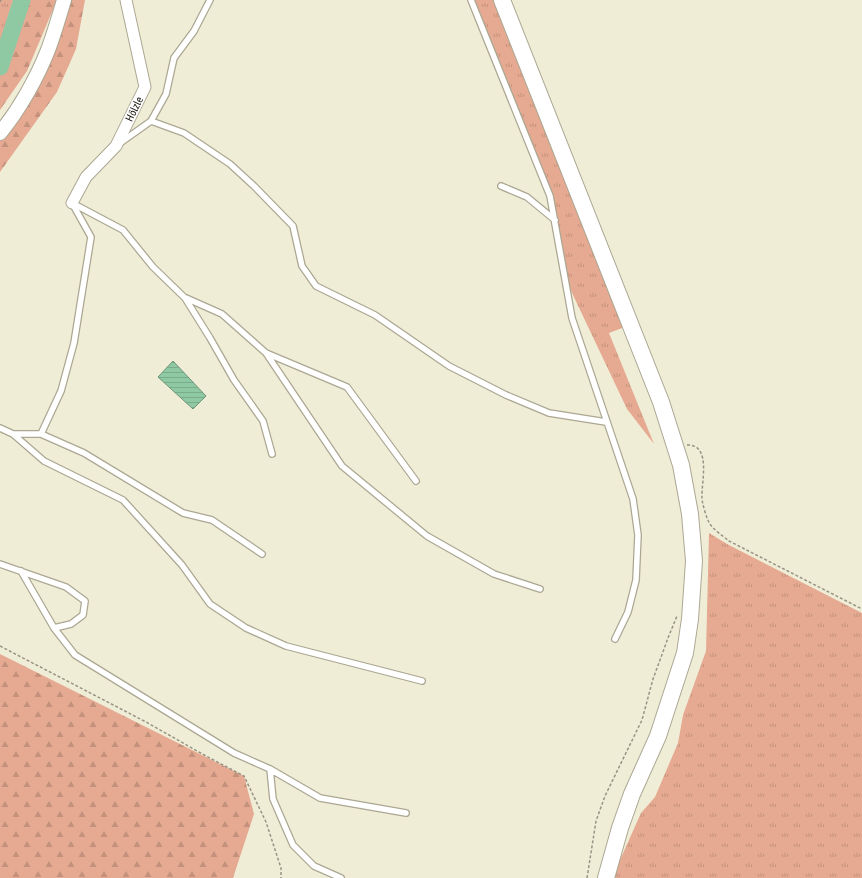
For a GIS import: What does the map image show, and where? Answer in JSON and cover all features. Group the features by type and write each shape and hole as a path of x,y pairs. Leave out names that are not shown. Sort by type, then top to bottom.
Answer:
{"main road":[{"path":"502,0 661,402 681,465 690,514 694,561 690,619 685,653 658,736 632,794 620,828 606,878"}],"street":[{"path":"0,133 10,121 34,79 48,50 64,0"},
{"name":"Hölzle","path":"72,203 86,177 116,146 145,87 126,0"}],"lane":[{"path":"116,146 151,121 166,94 174,58 194,31 210,0"},
{"path":"471,0 550,196 572,318 633,499 638,535 636,580 628,612 615,639"},
{"path":"151,121 184,133 230,164 254,186 293,226 302,266 316,286 375,316 448,366 506,395 548,413 606,422"},
{"path":"501,186 527,197 555,220"},
{"path":"72,203 123,230 153,267 185,298 234,380 263,421 272,454"},
{"path":"41,434 60,391 74,343 91,238 72,203"},
{"path":"185,298 222,314 266,353 342,466 428,536 494,574 540,589"},
{"path":"266,353 347,387 416,482"},
{"path":"0,428 13,434 44,461 123,500 182,565 210,604 246,628 286,646 422,681"},
{"path":"13,434 41,434 84,453 183,513 212,520 262,554"},
{"path":"0,564 66,586 85,601 83,615 71,624 54,628"},
{"path":"21,571 54,628 74,655 234,753 270,769 320,798 406,813"},
{"path":"270,769 273,799 293,845 314,866 341,878"}],"path":[{"path":"675,446 691,445 699,450 703,456 702,499 710,525 729,541 862,609"},
{"path":"587,878 596,821 605,796 642,720 653,679 678,614"},
{"path":"0,646 146,722 244,776 266,822 282,868 281,878"}],"green space":[{"path":"0,0 13,0 0,42"},
{"path":"13,0 57,0 27,71 0,110 0,42"},
{"path":"68,0 85,0 76,49 57,92 0,172 0,141 9,130"},
{"path":"471,0 502,0 630,325 609,333 654,444 627,409 564,276 550,196"},
{"path":"709,533 727,544 862,613 862,878 612,878 641,813 655,797 678,743 683,715 706,651"},
{"path":"0,654 244,776 254,814 233,878 0,878"}],"shaded area":[{"path":"173,361 206,396 193,409 158,377"}],"waterway":[{"path":"0,67 22,0"}]}
